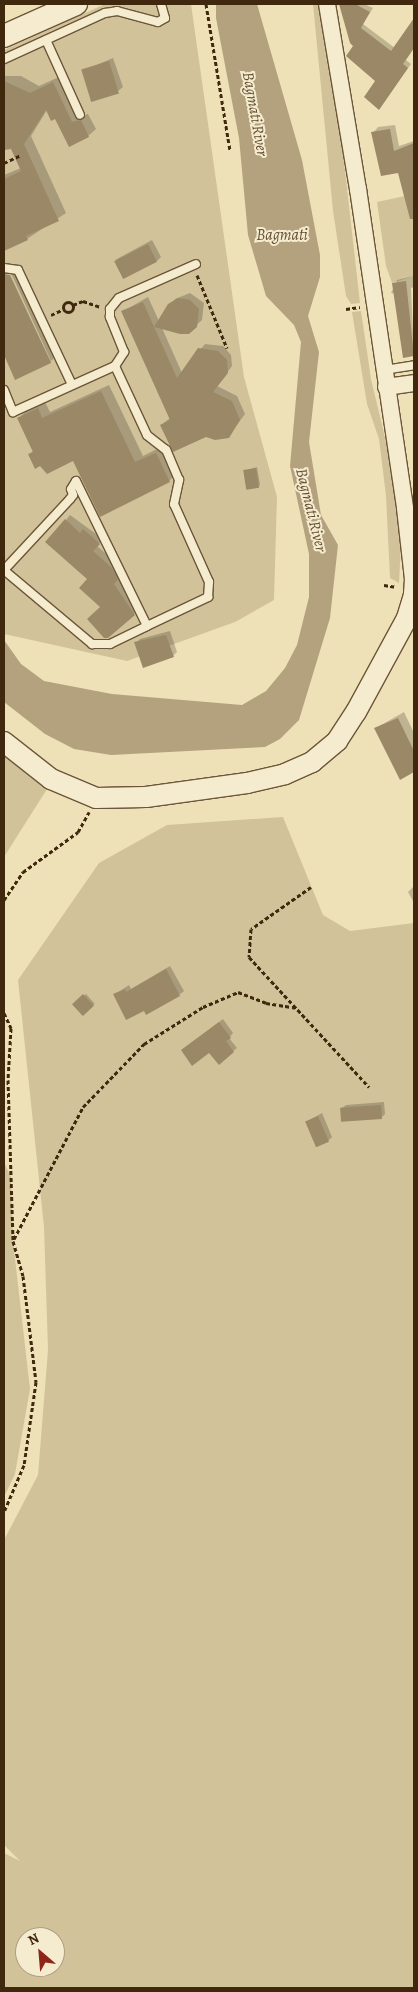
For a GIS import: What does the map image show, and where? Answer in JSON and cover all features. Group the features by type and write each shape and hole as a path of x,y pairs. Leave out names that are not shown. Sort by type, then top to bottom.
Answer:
{"main road":[{"path":"4,36 51,9 76,4"}],"street":[{"path":"4,742 52,778 96,798 146,797 247,783 284,774 312,762 336,741 356,712 407,618 413,595 408,481 386,387 326,4"},
{"path":"386,387 414,382"}],"lane":[{"path":"4,59 104,13 118,11 158,22 165,18 162,4"},
{"path":"46,40 80,115"},
{"path":"4,390 13,412 115,366 124,352 110,309 119,298 194,265"},
{"path":"4,268 18,270 72,385"},
{"path":"384,370 414,365"},
{"path":"115,366 147,435 166,450 179,480 174,504 211,590 201,602 110,644 92,644 4,570 70,499 71,489 76,481 147,626"}],"path":[{"path":"206,4 230,150"},
{"path":"4,163 21,155"},
{"path":"194,265 227,348"},
{"path":"73,305 83,300 110,309"},
{"path":"4,900 23,872 78,832 96,798"},
{"path":"311,888 251,929 249,956 369,1087"},
{"path":"13,1241 83,1108 144,1044 202,1007 238,992 266,1003 298,1008"},
{"path":"4,1013 11,1028 8,1080 13,1241 23,1276 36,1382 24,1465 4,1512"}],"shaded area":[{"path":"105,4 191,4 244,377 277,497 274,600 235,622 127,661 4,634 4,50"},
{"path":"313,4 320,4 342,144 360,303 351,304 346,296 333,211"},
{"path":"414,194 414,276 392,283 386,266 377,202"},
{"path":"361,311 371,379 392,467 401,545 399,583 390,578 386,496 379,439 367,404 352,312"},
{"path":"4,753 47,789 4,857"},
{"path":"283,817 323,915 350,931 414,923 414,1988 4,1988 4,1853 20,1861 4,1845 4,1540 38,1475 48,1350 44,1227 18,980 99,863 167,825"},
{"path":"4,1162 11,1177 13,1241 30,1389 15,1474 4,1497"}],"water":[{"name":"Bagmati","path":"216,4 257,4 302,160 320,255 320,277 308,316 319,352 309,442 321,515 338,545 330,618 299,720 280,739 265,747 111,755 74,749 45,734 4,702 4,640 21,664 44,681 112,694 242,705 266,691 285,668 297,645 309,597 309,554 290,466 301,342 294,325 266,296 248,235 239,138 216,18"}],"building":[{"path":"339,4 355,4 370,12 361,28 391,51 414,18 414,48 403,64 408,68 379,110 364,97 375,81 346,56 353,46 350,43"},
{"path":"109,61 119,94 91,102 81,69"},
{"path":"4,81 30,93 53,82 72,122 81,120 89,137 69,147 55,119 51,121 46,110 24,144 59,221 26,236 28,240 4,251 4,179 21,171 11,149 4,150"},
{"path":"390,129 394,151 414,143 414,219 410,219 398,173 381,176 371,132"},
{"path":"148,244 157,262 123,279 114,261"},
{"path":"4,274 10,275 51,363 15,380 4,355"},
{"path":"406,281 414,356 403,358 392,283"},
{"path":"178,298 190,300 199,309 197,327 189,334 180,334 154,327 168,304"},
{"path":"143,302 177,378 198,348 218,351 227,360 228,373 213,392 232,401 240,420 229,438 215,440 206,437 173,452 160,425 170,420 121,311"},
{"path":"101,391 135,462 156,453 170,482 100,517 73,461 47,474 40,466 35,469 28,454 33,452 17,418 38,408 42,418"},
{"path":"256,468 259,488 246,490 243,470"},
{"path":"65,519 80,533 83,529 100,544 93,551 112,568 118,579 114,584 135,615 108,638 104,638 87,619 100,607 79,588 87,579 45,542"},
{"path":"166,635 174,657 143,668 134,642"},
{"path":"398,718 414,751 414,772 400,780 374,728"},
{"path":"166,969 180,996 146,1015 144,1011 126,1020 113,994 125,989 126,992"},
{"path":"83,994 94,1006 83,1016 72,1004"},
{"path":"219,1022 231,1038 226,1041 234,1052 219,1065 209,1053 192,1066 181,1050"},
{"path":"381,1105 382,1119 341,1122 340,1108"},
{"path":"318,1116 329,1142 316,1147 305,1121"}],"water label":[{"name":"Bagmati River","path":"255,114"},
{"name":"Bagmati River","path":"311,510"}]}
